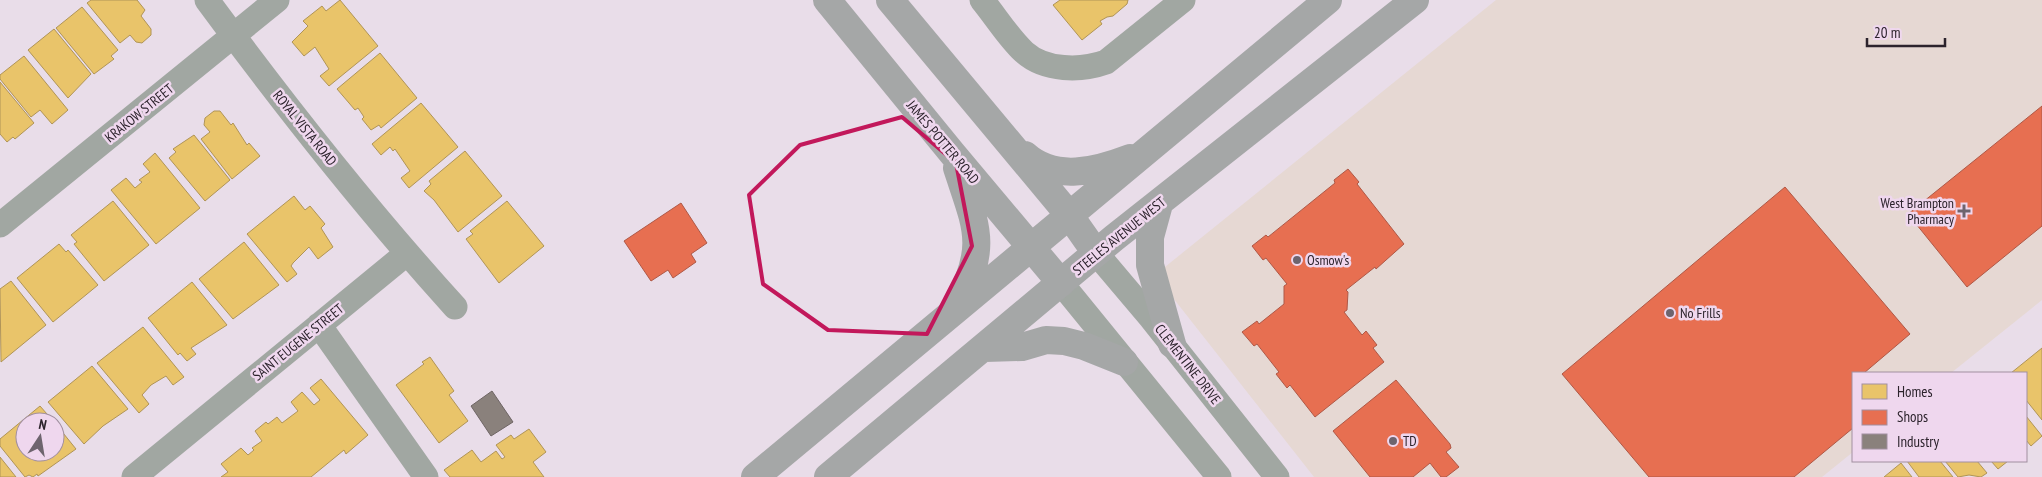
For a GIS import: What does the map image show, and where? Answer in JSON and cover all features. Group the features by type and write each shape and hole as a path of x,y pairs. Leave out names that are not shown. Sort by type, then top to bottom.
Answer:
{"main road":[{"name":"JAMES POTTER ROAD","path":"827,0 952,153 1062,283"},
{"path":"890,0 1070,216 1096,254"},
{"path":"755,477 1328,0"},
{"name":"STEELES AVENUE WEST","path":"828,477 1096,254 1415,0"},
{"path":"1001,134 1031,161 1060,171 1074,172 1102,169 1134,156 1162,139"},
{"path":"945,320 956,309 972,278 977,255 974,217 952,153"},
{"path":"1159,204 1150,237 1150,266 1172,344"},
{"path":"985,348 1022,347 1046,340 1064,341 1084,346 1124,362"}],"street":[{"name":"ROYAL VISTA ROAD","path":"207,0 258,70 406,254"},
{"name":"KRAKOW STREET","path":"0,225 277,0"},
{"path":"982,0 1025,52 1048,65 1071,68 1092,67 1106,62 1183,0"},
{"path":"406,254 455,308"},
{"name":"SAINT EUGENE STREET","path":"134,477 406,254"},
{"name":"CLEMENTINE DRIVE","path":"1096,254 1172,344 1277,477"},
{"path":"1062,283 1124,362 1219,477"},
{"path":"319,325 426,477"}],"highlighted area":[{"path":"902,117 956,163 972,246 927,334 828,330 763,284 749,195 800,145"}],"shaded area":[{"path":"1496,0 2042,0 2042,300 1952,372 1852,372 1852,453 1822,477 1314,477 1155,275"}],"building: Homes":[{"path":"91,0 137,0 145,10 141,16 151,29 151,35 142,43 136,42 130,35 120,43 87,3"},
{"path":"340,0 378,46 329,86 320,76 329,69 315,47 304,56 292,42 308,26 303,21 322,6 326,11"},
{"path":"1060,0 1128,0 1127,4 1113,16 1100,21 1102,24 1082,40 1053,5"},
{"path":"82,7 118,50 111,56 114,59 94,74 56,28"},
{"path":"54,29 91,74 68,98 28,50"},
{"path":"380,53 417,98 381,128 379,125 371,130 362,119 364,117 358,108 355,110 337,89"},
{"path":"24,56 68,110 52,124 40,110 31,117 0,79 0,75"},
{"path":"0,82 34,123 15,139 13,137 7,142 0,134"},
{"path":"421,103 458,147 409,188 401,178 410,171 395,149 393,151 390,147 381,155 372,144"},
{"path":"214,111 220,111 231,125 233,123 247,145 249,143 260,156 232,179 201,139 210,132 204,125 205,118"},
{"path":"194,135 230,180 205,201 169,158 176,152 173,149"},
{"path":"465,151 502,196 458,232 434,200 424,191 431,184 429,181"},
{"path":"155,153 200,208 156,244 111,190 126,178 135,188 142,182 139,180 150,172 143,164"},
{"path":"294,196 305,210 310,206 325,224 321,228 333,247 318,259 309,247 291,266 297,274 287,282 247,234"},
{"path":"113,201 149,245 104,281 74,244 77,242 71,235"},
{"path":"507,201 544,246 499,283 466,239 473,234 470,231"},
{"path":"244,242 279,285 233,319 199,279"},
{"path":"59,244 66,252 68,250 98,285 53,322 17,278"},
{"path":"11,281 46,325 1,362 0,289"},
{"path":"192,282 227,325 191,348 196,354 187,361 180,353 178,355 148,318"},
{"path":"143,327 184,377 173,385 166,376 151,385 142,395 149,404 139,413 97,363"},
{"path":"2042,348 2042,420 2027,401 2027,372 2012,372"},
{"path":"430,357 454,391 449,395 468,421 439,443 396,385 424,364 422,362"},
{"path":"92,366 128,409 103,426 84,444 65,422 65,412 57,412 48,402"},
{"path":"321,379 368,435 346,454 344,450 311,477 221,477 228,472 221,464 241,448 248,455 254,450 252,448 262,441 255,431 266,422 268,424 277,417 282,423 298,411 291,402 302,392 314,405 320,400 310,388"},
{"path":"40,406 45,412 33,412"},
{"path":"2027,417 2042,436 2031,446 2027,441"},
{"path":"15,427 15,462 58,462 38,476 37,474 33,477 29,475 25,477 0,446 0,439"},
{"path":"529,429 546,452 533,462 544,477 450,477 444,470 472,450 481,462 496,451 502,459 505,457 496,445 511,435 514,439"},
{"path":"65,435 76,449 65,457"},
{"path":"0,457 16,477 0,477"},
{"path":"1908,462 1941,462 1953,477 1919,477"},
{"path":"1946,462 1978,462 1987,473 1981,477 1969,475 1958,477"},
{"path":"1992,462 2007,462 1998,469"},
{"path":"1901,463 1912,477 1884,477"}],"building: Shops":[{"path":"2042,106 2042,226 1967,287 1908,214"},
{"path":"1348,169 1359,182 1357,184 1404,244 1376,269 1375,267 1346,290 1348,292 1347,310 1344,312 1362,335 1366,331 1377,345 1373,348 1384,362 1315,417 1290,385 1287,388 1276,374 1279,372 1257,344 1254,346 1242,332 1257,321 1259,324 1284,304 1284,286 1287,284 1266,258 1263,260 1252,246 1266,235 1268,237 1335,183 1334,180"},
{"path":"1785,187 1910,334 1865,372 1852,372 1852,429 1794,477 1649,477 1562,374"},
{"path":"681,203 707,243 691,254 696,262 673,278 668,270 651,281 624,241"},
{"path":"1396,380 1450,444 1451,448 1446,452 1459,467 1446,477 1441,477 1430,463 1413,477 1370,477 1333,431"}],"building: Industry":[{"path":"492,391 513,422 491,436 471,406"}],"place":[{"name":"West Brampton Pharmacy","path":"1964,211"},
{"name":"Osmow's","path":"1297,260"},
{"name":"No Frills","path":"1670,313"},
{"name":"TD","path":"1393,441"}]}
